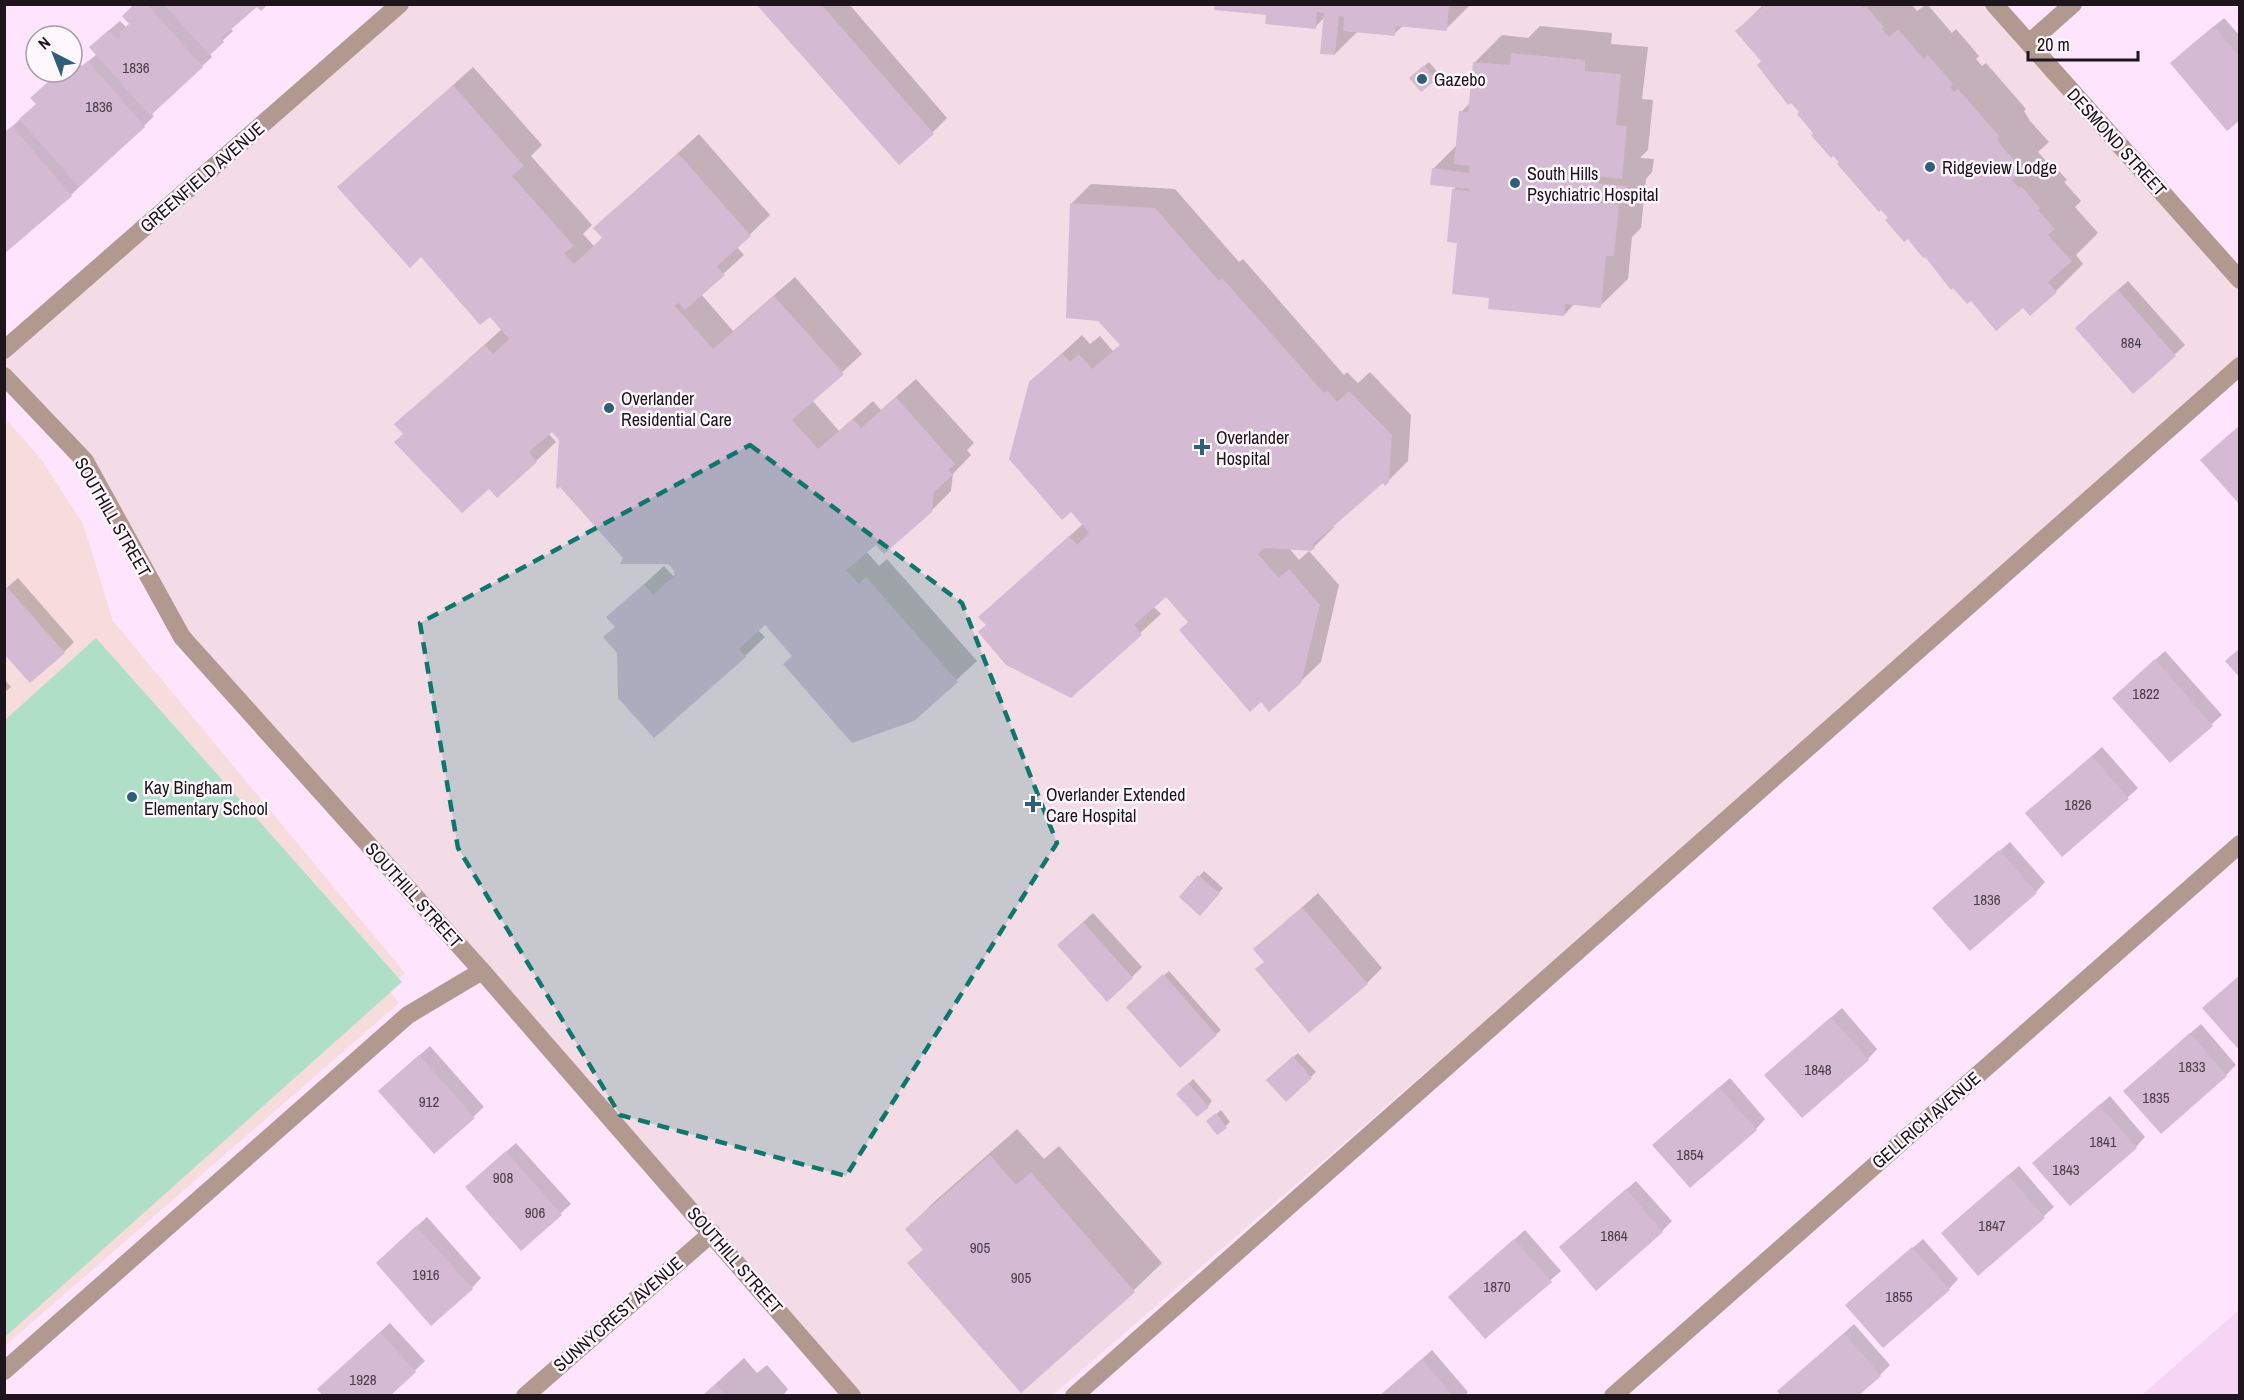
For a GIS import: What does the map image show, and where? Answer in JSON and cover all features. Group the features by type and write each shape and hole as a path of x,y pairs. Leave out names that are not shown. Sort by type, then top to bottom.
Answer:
{"street":[{"name":"GREENFIELD AVENUE","path":"4,350 400,4"},
{"name":"DESMOND STREET","path":"1994,4 2240,280"},
{"path":"2029,44 2073,4"},
{"path":"1074,1395 2240,366"},
{"name":"SOUTHILL STREET","path":"4,376 85,461 182,637 482,971 852,1395"},
{"name":"GELLRICH AVENUE","path":"1613,1395 2240,844"},
{"path":"4,1371 408,1015 482,971"},
{"name":"SUNNYCREST AVENUE","path":"525,1395 712,1233"}],"highlighted area":[{"path":"750,445 962,603 1057,843 846,1176 620,1115 458,848 420,623"}],"shaded area":[{"name":"Overlander Extended Care Hospital","path":"397,4 1994,5 2240,280 2240,366 1052,1396 852,1395 182,637 85,461 5,376 4,350"},
{"name":"Kay Bingham Elementary School","path":"4,417 41,459 83,524 113,621 405,973 388,989 399,1003 5,1346"},
{"path":"2239,1310 2239,1395 2142,1395"}],"green space":[{"name":"Kay Bingham Elementary School","path":"96,638 402,982 5,1337 5,720"}],"building":[{"path":"134,4 147,4 203,67 150,116 89,47 109,30 117,39 121,36 118,33 129,24 122,16"},
{"path":"163,4 268,4 261,11 257,7 221,38 224,42 210,55"},
{"path":"756,4 821,4 934,134 899,165"},
{"path":"1215,4 1449,4 1447,31 1396,26 1395,36 1343,31 1344,17 1339,16 1335,55 1320,54 1324,13 1317,12 1316,29 1265,24 1266,15 1214,10"},
{"name":"Ridgeview Lodge","path":"1766,4 1860,4 1864,8 1866,6 1884,27 1882,29 1889,37 1898,29 1924,59 1928,55 1953,84 1950,87 1954,92 1958,89 2000,137 1997,139 2003,148 2023,170 2012,180 2019,188 2021,186 2040,208 2038,210 2055,229 2048,235 2072,261 2048,282 2057,292 2030,316 2023,308 1996,331 1971,301 1967,304 1953,288 1951,290 1925,257 1923,258 1908,239 1904,242 1885,220 1888,218 1881,210 1879,212 1837,164 1839,162 1833,156 1831,158 1811,135 1813,133 1797,114 1799,112 1791,103 1788,105 1757,65 1761,61 1735,31"},
{"path":"2214,26 2240,57 2240,120 2227,131 2170,63"},
{"name":"South Hills Psychiatric Hospital","path":"1511,53 1585,60 1585,71 1621,74 1616,125 1627,126 1622,179 1587,175 1586,182 1627,186 1626,201 1585,197 1584,201 1619,205 1614,256 1606,256 1601,308 1565,304 1564,316 1488,309 1489,298 1452,294 1457,243 1447,242 1452,189 1469,191 1469,189 1430,185 1432,168 1469,173 1470,166 1454,164 1459,111 1468,112 1473,62 1510,65"},
{"path":"88,61 145,127 79,187 19,119 36,104 30,98 46,84 84,84 84,64"},
{"name":"Gazebo","path":"1424,65 1436,80 1421,92 1409,78"},
{"name":"Overlander Residential Care","path":"453,85 524,166 512,176 574,246 564,253 574,264 602,238 593,228 678,153 751,236 717,266 725,275 685,310 679,303 675,306 713,349 774,296 844,374 792,420 818,449 853,419 861,428 896,397 955,464 948,470 953,475 934,492 932,512 884,554 876,545 846,570 859,584 866,577 958,682 914,721 852,743 783,664 792,656 765,625 739,649 746,657 654,738 618,698 617,653 603,637 615,627 606,617 644,584 653,595 675,575 668,564 620,564 623,558 560,487 558,489 556,487 559,440 552,432 529,452 537,462 497,498 489,489 462,513 394,442 403,434 394,424 485,345 493,354 509,339 490,317 480,325 421,257 410,268 337,187"},
{"path":"12,126 72,196 4,254 4,133"},
{"name":"Overlander Hospital","path":"1070,203 1155,208 1219,281 1222,278 1324,393 1327,390 1337,402 1349,391 1392,435 1389,482 1385,486 1383,483 1312,545 1315,548 1311,551 1265,548 1258,554 1279,578 1289,569 1320,605 1301,683 1269,712 1261,702 1250,712 1179,630 1188,622 1166,597 1134,625 1142,635 1071,698 1006,665 978,632 986,625 978,617 1069,536 1077,545 1089,533 1071,512 1062,520 1009,459 1029,382 1062,353 1070,362 1079,354 1092,369 1120,345 1098,321 1066,318"},
{"path":"2118,290 2176,356 2133,394 2075,328"},
{"path":"2240,425 2240,505 2200,460"},
{"path":"7,587 65,653 30,683 4,654 4,589"},
{"path":"2240,648 2240,678 2225,661"},
{"path":"2155,659 2213,726 2170,763 2112,698"},
{"path":"2092,756 2129,799 2062,857 2025,813"},
{"path":"1999,850 2037,893 1970,951 1932,908"},
{"path":"1198,875 1220,893 1200,916 1179,897"},
{"path":"1302,907 1368,984 1309,1033 1255,969 1264,962 1253,949"},
{"path":"1083,922 1133,978 1107,1002 1057,945"},
{"path":"1163,974 1217,1035 1180,1068 1126,1007"},
{"path":"2240,975 2240,1051 2202,1008"},
{"path":"1831,1017 1869,1060 1802,1118 1764,1075"},
{"path":"2190,1033 2227,1076 2161,1134 2123,1091"},
{"path":"419,1055 475,1118 434,1154 378,1091"},
{"path":"1293,1056 1312,1078 1286,1102 1266,1080"},
{"path":"1188,1083 1209,1107 1197,1117 1176,1094"},
{"path":"1719,1087 1757,1130 1690,1188 1652,1145"},
{"path":"2099,1105 2137,1148 2070,1206 2032,1163"},
{"path":"1216,1113 1227,1128 1217,1135 1206,1121"},
{"path":"506,1151 562,1215 521,1251 465,1187"},
{"path":"990,1155 1016,1185 1031,1172 1135,1292 1021,1393 907,1263 923,1250 905,1229"},
{"path":"2008,1175 2045,1218 1978,1276 1941,1233"},
{"path":"1626,1189 1663,1232 1596,1291 1559,1247"},
{"path":"416,1226 473,1289 431,1326 376,1263"},
{"path":"1514,1239 1552,1282 1485,1339 1448,1297"},
{"path":"1912,1247 1950,1290 1883,1348 1845,1305"},
{"path":"380,1332 416,1372 390,1396 323,1396 317,1389"},
{"path":"1844,1333 1881,1376 1858,1396 1781,1396 1777,1391"},
{"path":"1422,1359 1453,1396 1379,1396"},
{"path":"716,1384 726,1396 702,1396"}],"place":[{"name":"Gazebo","path":"1422,79"},
{"name":"Ridgeview Lodge","path":"1930,167"},
{"name":"South Hills Psychiatric Hospital","path":"1515,183"},
{"name":"Overlander Residential Care","path":"609,408"},
{"name":"Overlander Hospital","path":"1202,447"},
{"name":"Kay Bingham Elementary School","path":"132,797"},
{"name":"Overlander Extended Care Hospital","path":"1033,804"}]}
